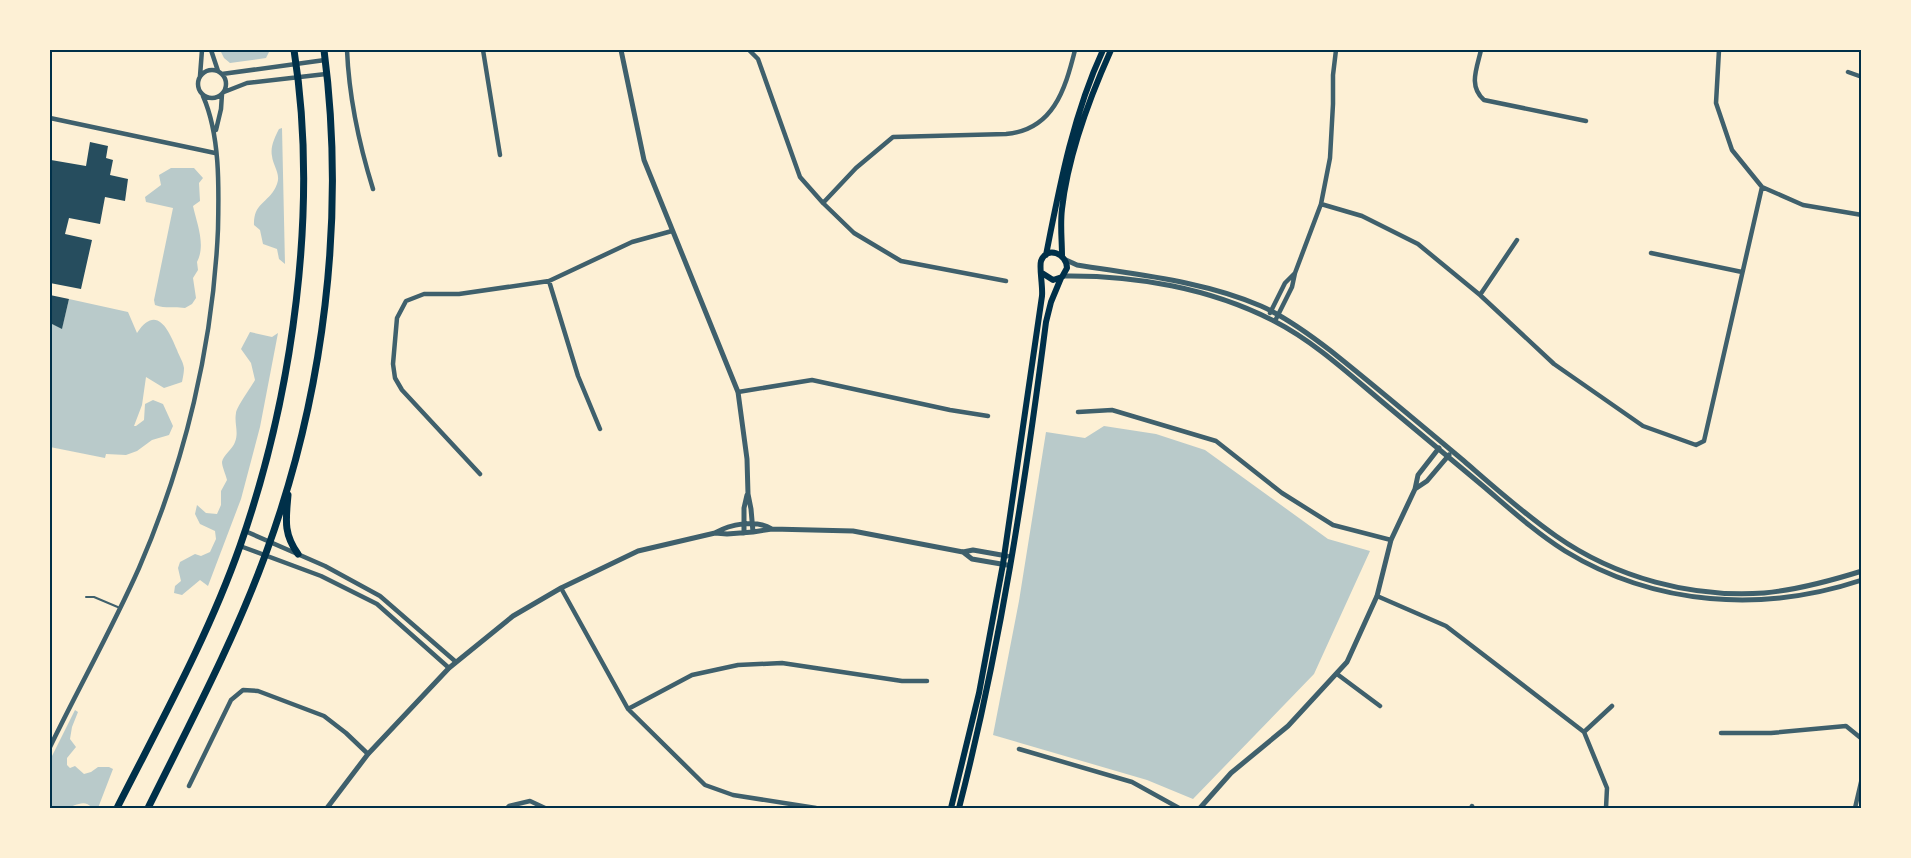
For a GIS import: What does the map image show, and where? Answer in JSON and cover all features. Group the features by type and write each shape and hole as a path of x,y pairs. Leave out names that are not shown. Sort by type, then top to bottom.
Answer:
{"highway":[{"path":"117,808 197,648 240,546 273,433 296,307 300,246 302,162 294,50"},
{"path":"148,808 220,662 265,555 290,484 311,394 324,306 332,197 332,159 324,50"},
{"path":"290,484 285,526 291,545 298,554"}],"main road":[{"path":"1047,255 1065,160 1083,98 1103,50"},
{"path":"959,808 981,715 1013,556 1046,322 1051,302 1067,268 1064,258 1062,211 1070,171 1089,108 1111,50"},
{"path":"951,808 979,693 1003,564 1042,296 1041,261 1047,255 1054,253 1064,258"},
{"path":"1042,273 1049,279 1062,277"}],"street":[{"path":"50,747 139,567 164,505 198,381 209,322 217,244 219,186 215,132 211,113 197,84 200,76 202,50"},
{"path":"211,50 226,83 215,132"},
{"path":"347,50 348,80 365,164 373,189"},
{"path":"483,50 500,155"},
{"path":"621,50 644,160 738,392 747,459 748,494 753,532"},
{"path":"749,50 758,59 800,177 854,233 901,261 1006,280"},
{"path":"823,203 856,168 893,137 1022,133 1033,128 1052,110 1075,50"},
{"path":"1277,318 1292,287 1321,204 1330,158 1336,50"},
{"path":"1481,50 1474,81 1478,95 1484,100 1586,121"},
{"path":"1719,50 1716,103 1731,150 1762,187 1803,205 1862,215"},
{"path":"200,76 208,70 220,73 325,60"},
{"path":"1848,72 1862,77"},
{"path":"203,96 211,99 247,83 326,74"},
{"path":"50,118 215,153"},
{"path":"1321,204 1362,216 1418,244 1480,295 1554,363 1643,426 1696,445 1704,441 1762,187"},
{"path":"480,474 402,390 395,378 393,364 397,318 406,301 424,294 459,294 549,281 632,242 672,231"},
{"path":"1480,295 1516,240"},
{"path":"1651,253 1742,272"},
{"path":"1064,258 1077,265 1207,287 1239,297 1271,311 1547,538 1596,568 1627,581 1688,596 1749,600 1787,598 1862,580"},
{"path":"1268,318 1285,283 1295,273"},
{"path":"1062,277 1122,278 1206,293 1268,318 1277,318 1294,324 1331,351 1524,512 1572,547 1622,572 1658,583 1704,591 1753,593 1785,590 1862,571"},
{"path":"549,281 578,376 600,429"},
{"path":"738,392 812,380 988,416"},
{"path":"1078,412 1112,410 1216,441 1282,493 1333,525 1391,540"},
{"path":"1200,808 1232,773 1288,726 1347,662 1377,596 1391,540 1415,489 1418,475 1443,443"},
{"path":"1415,489 1427,481 1452,451"},
{"path":"744,533 744,508 748,494"},
{"path":"715,533 726,527 752,524 764,524 772,529"},
{"path":"327,808 368,754 456,662 513,616 561,588 638,551 715,533 744,533 772,529 853,531 963,552 973,550 1013,556"},
{"path":"245,531 325,566 380,596 456,662"},
{"path":"240,546 321,576 376,604 449,668"},
{"path":"963,552 972,559 1011,566"},
{"path":"561,588 628,709 705,785 733,795 816,808"},
{"path":"1377,596 1446,626 1584,732 1607,788 1606,808"},
{"path":"628,709 692,675 738,665 782,663 902,681 927,681"},
{"path":"1337,674 1380,706"},
{"path":"189,786 231,700 243,690 258,691 324,716 368,754"},
{"path":"1584,732 1612,706"},
{"path":"1722,733 1771,733 1846,726 1862,739"},
{"path":"1019,749 1132,782 1179,808"},
{"path":"1855,808 1862,778"},
{"path":"507,808 530,801 545,808"}],"lane":[{"path":"86,597 94,597 120,608"}],"shaded area":[{"path":"220,50 270,50 266,58 230,63"},
{"path":"282,128 285,264 279,259 277,249 263,244 260,230 254,225 256,212 277,184 278,177 272,149 277,132"},
{"path":"171,168 194,168 203,178 199,183 200,201 193,206 201,242 197,262 198,270 193,278 196,298 185,308 155,305 154,300 173,208 146,202 145,197 161,185 159,175"},
{"path":"69,299 128,312 137,333 144,324 151,320 162,323 166,328 183,365 182,382 164,388 146,377 142,405 134,426 144,420 145,404 153,400 163,404 173,426 169,435 152,440 137,451 126,455 106,454 105,458 50,447 50,323 62,328"},
{"path":"250,332 272,337 278,333 260,427 241,499 208,586 200,580 182,595 174,593 175,586 181,581 178,568 180,562 195,554 201,556 210,552 216,539 215,531 200,524 195,514 197,505 206,513 217,514 221,505 221,491 227,480 222,462 234,445 237,410 255,380 251,363 241,349"},
{"path":"1104,426 1156,434 1205,450 1328,539 1370,551 1314,674 1193,799 1147,780 993,735 1019,601 1046,432 1085,438"},
{"path":"75,710 78,712 70,739 76,747 67,758 67,765 70,768 75,766 84,774 98,767 113,769 98,808 92,808 83,803 63,808 50,808 50,760"}],"building":[{"path":"90,142 108,146 106,158 113,160 110,175 128,179 125,201 105,197 100,224 69,218 65,234 92,240 81,289 50,283 50,170 51,160 86,166"},
{"path":"50,295 69,299 62,329 50,323"}]}
